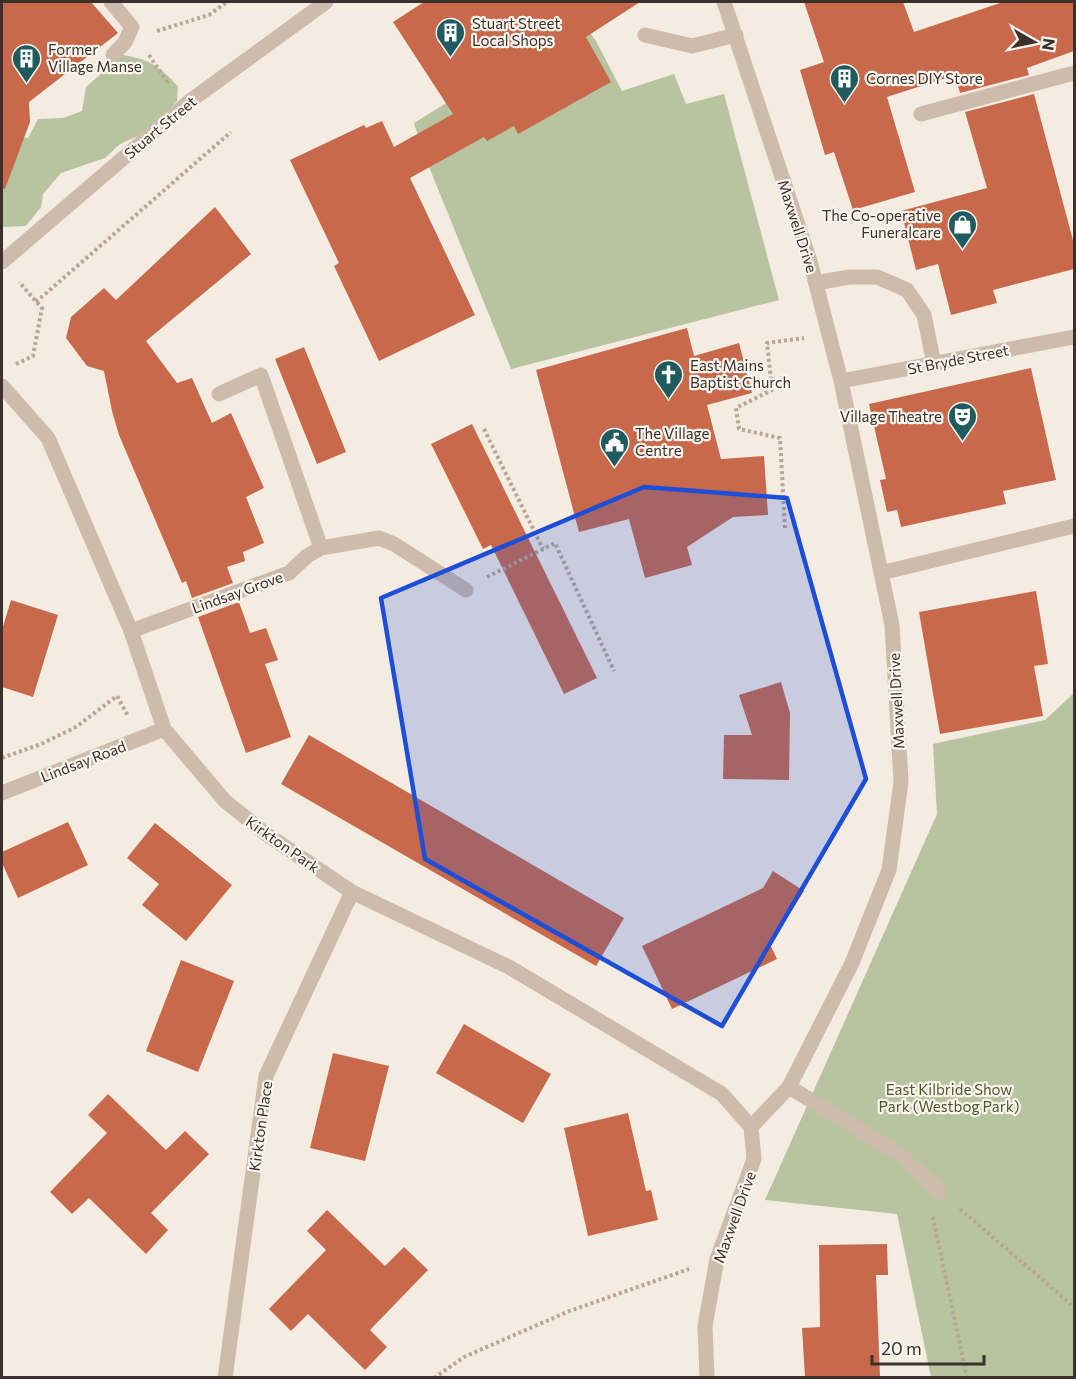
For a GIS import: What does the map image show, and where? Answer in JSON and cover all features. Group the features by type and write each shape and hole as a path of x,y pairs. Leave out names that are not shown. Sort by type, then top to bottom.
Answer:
{"street":[{"path":"111,2 132,27 125,42 113,55"},
{"name":"Stuart Street","path":"2,262 190,101 326,2"},
{"name":"Maxwell Drive","path":"707,1377 705,1326 717,1259 754,1159 751,1127 789,1087 852,963 889,870 901,782 892,625 841,381 816,283 724,2"},
{"path":"645,35 692,46 736,35"},
{"path":"921,114 1074,73"},
{"path":"816,283 849,277 877,277 907,290 924,315 934,364"},
{"name":"St Bryde Street","path":"841,381 1074,337"},
{"path":"219,394 261,375 321,548"},
{"name":"Kirkton Park","path":"2,386 48,438 131,631 164,729 225,801 266,834 352,892 509,967 722,1094 751,1127"},
{"path":"881,573 1074,526"},
{"name":"Lindsay Grove","path":"131,631 289,573 307,556 321,548 379,538 394,544 466,590"},
{"name":"Lindsay Road","path":"2,794 164,729"},
{"name":"Kirkton Place","path":"225,1377 266,1077 352,892"},
{"path":"789,1087 898,1154 940,1192"}],"path":[{"path":"148,33 209,15 227,2"},
{"path":"147,52 166,82 161,89"},
{"path":"36,302 231,132"},
{"path":"12,366 33,356 42,308 19,282"},
{"path":"785,528 780,438 740,429 736,408 772,390 767,343 829,335"},
{"path":"484,429 543,549"},
{"path":"466,590 555,543 614,670"},
{"path":"2,758 41,744 76,727 117,696 140,739"},
{"path":"967,1377 932,1214 940,1192 1074,1307"},
{"path":"434,1377 464,1357 567,1312 717,1259"}],"highlighted area":[{"path":"644,487 787,498 866,779 722,1026 425,859 381,598"}],"green space":[{"path":"581,20 596,41 622,91 674,74 686,104 724,94 779,300 511,369 425,157 414,123"},
{"path":"122,55 147,61 165,73 178,86 177,101 151,130 120,144 105,158 61,173 43,194 41,207 26,226 2,227 2,140 13,136 28,138 38,119 63,118 82,111 86,87"},
{"name":"East Kilbride Show Park (Westbog Park)","path":"1074,693 1074,1377 931,1377 897,1214 765,1200 937,814 933,744 1045,720"}],"building":[{"name":"Former Village Manse","path":"2,2 91,2 118,33 29,102 30,122 5,189 2,188"},
{"path":"424,2 640,2 586,37 611,82 518,134 514,126 487,141 484,137 410,178 475,315 379,361 334,266 339,263 290,160 364,125 366,128 382,121 394,147 453,114 393,22"},
{"path":"804,2 903,2 914,32 1003,2 1074,2 1074,51 1027,68 1029,75 960,93 955,75 887,97 915,192 853,210 834,152 825,155 800,70 824,62"},
{"path":"1034,94 1074,244 1074,269 993,290 997,303 951,315 938,264 916,270 901,211 987,188 965,112"},
{"path":"215,207 251,254 146,341 177,383 192,378 212,423 231,413 264,488 246,497 264,543 243,552 245,561 227,567 233,583 192,598 186,581 182,583 119,435 104,371 87,366 66,338 71,317 104,288 116,300"},
{"path":"687,328 694,356 739,343 752,393 707,405 721,459 764,456 768,515 733,517 687,547 692,565 645,578 629,519 579,532 536,370"},
{"path":"304,347 346,452 317,464 275,359"},
{"name":"Village Theatre","path":"1031,368 1056,480 1003,491 1006,504 901,527 897,510 887,512 880,480 886,479 869,404"},
{"path":"472,424 597,678 564,694 491,545 483,549 431,444"},
{"path":"1036,591 1048,664 1034,666 1043,716 940,734 919,612"},
{"path":"11,600 58,615 33,697 2,687 2,630"},
{"path":"239,602 250,633 266,628 278,660 265,664 291,737 246,753 198,617"},
{"path":"781,682 790,713 789,780 723,779 724,735 752,735 739,695"},
{"path":"309,735 624,918 596,966 281,784"},
{"path":"68,822 88,865 18,898 2,863 2,852"},
{"path":"155,823 232,885 186,941 142,905 159,884 127,858"},
{"path":"773,871 804,891 770,944 777,959 672,1009 642,946 763,888"},
{"path":"181,960 234,981 198,1072 146,1051"},
{"path":"464,1024 551,1074 523,1123 436,1073"},
{"path":"333,1053 389,1066 365,1161 310,1148"},
{"path":"108,1094 166,1150 185,1131 209,1154 151,1213 168,1230 146,1254 89,1198 72,1214 50,1192 107,1133 88,1115"},
{"path":"628,1113 646,1191 651,1190 658,1220 588,1236 564,1128"},
{"path":"327,1210 385,1266 404,1247 428,1270 370,1330 387,1347 365,1370 308,1314 291,1331 269,1309 326,1250 307,1231"},
{"path":"887,1244 888,1275 876,1275 880,1377 805,1377 802,1328 820,1327 819,1245"}],"place":[{"name":"Stuart Street Local Shops","path":"451,58"},
{"name":"Former Village Manse","path":"27,84"},
{"name":"Cornes DIY Store","path":"845,104"},
{"name":"The Co-operative Funeralcare","path":"962,250"},
{"name":"East Mains Baptist Church","path":"669,400"},
{"name":"Village Theatre","path":"963,442"},
{"name":"The Village Centre","path":"614,468"}]}
